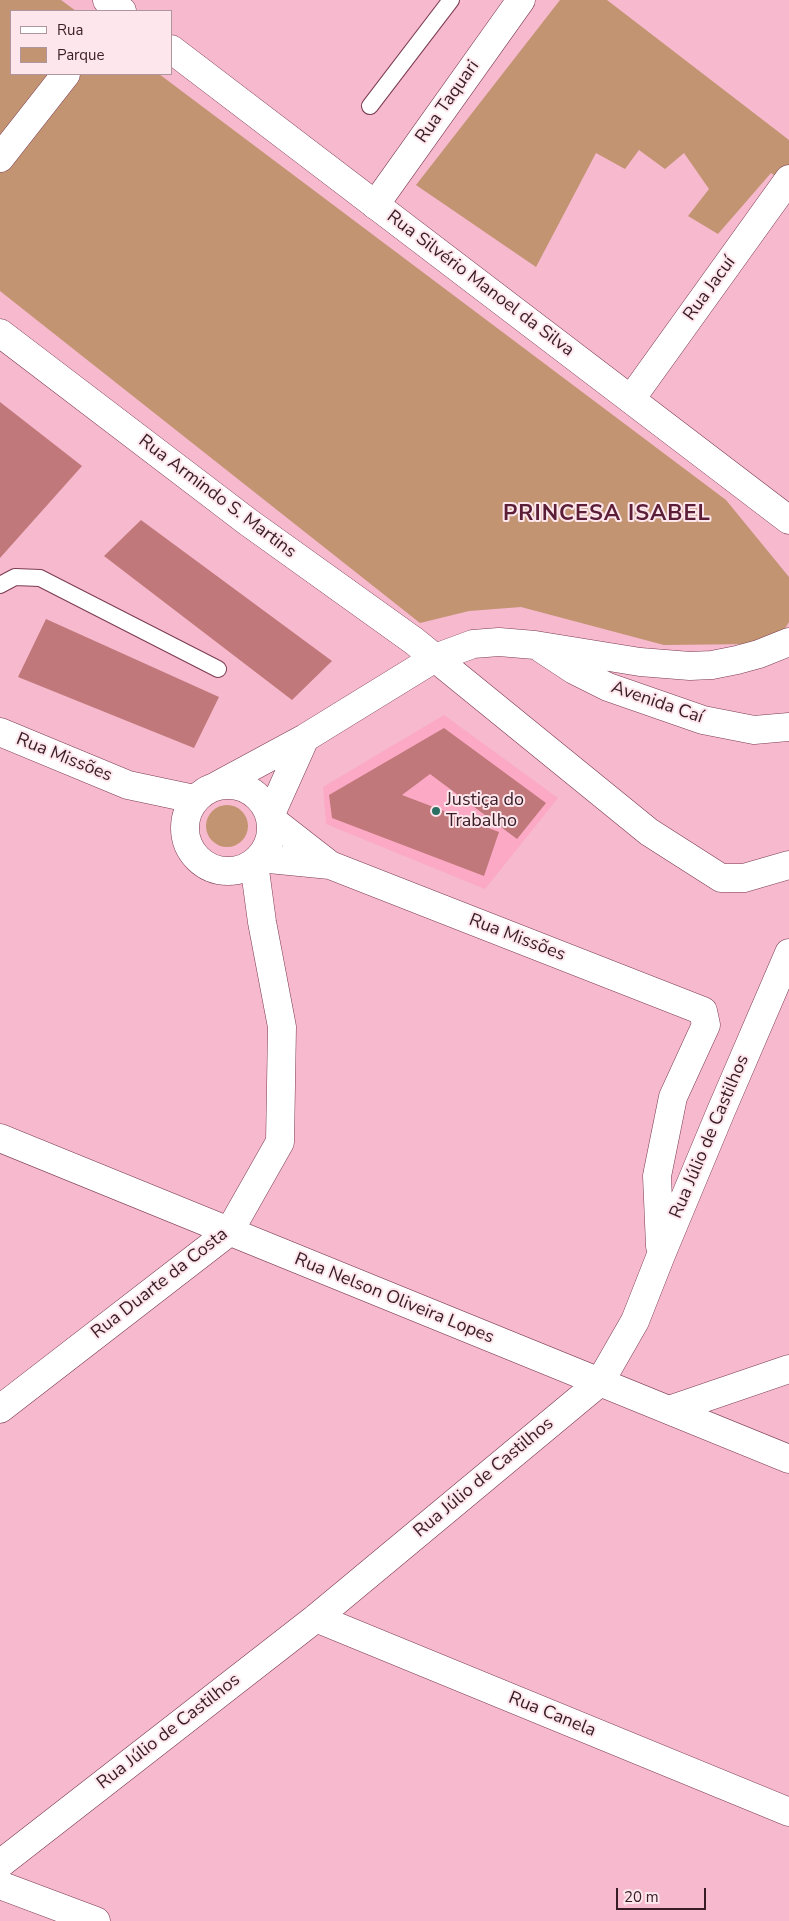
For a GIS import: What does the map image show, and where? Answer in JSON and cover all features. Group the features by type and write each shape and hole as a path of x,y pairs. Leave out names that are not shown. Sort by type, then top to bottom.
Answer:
{"street":[{"name":"Rua Taquari","path":"375,205 521,0"},
{"name":"Rua Silvério Manoel da Silva","path":"172,50 789,520"},
{"path":"0,158 65,75"},
{"name":"Rua Jacuí","path":"631,399 789,179"},
{"name":"Rua Armindo S. Martins","path":"0,333 248,522 406,635 649,832 721,878 744,878 789,865"},
{"name":"Avenida Caí","path":"218,785 305,738 435,658 473,644 499,642 535,644 640,662 690,666 712,665 737,660 759,654 789,642"},
{"name":"Avenida Caí","path":"535,644 574,670 608,687 703,720 754,730 789,728"},
{"name":"Rua Missões","path":"0,732 128,785 194,799"},
{"path":"270,817 305,738"},
{"path":"235,784 250,790 263,801 270,817 271,833 268,846 257,860 245,868 226,871 206,865 191,852 186,839 184,825 187,812 194,799 205,790 218,785 235,784"},
{"name":"Rua Missões","path":"128,785 184,825"},
{"name":"Rua Missões","path":"270,817 330,864 703,1011 706,1025 674,1097 657,1176 660,1255"},
{"name":"Rua Missões","path":"257,860 330,864"},
{"name":"Rua Duarte da Costa","path":"0,1409 229,1232 280,1142 282,1027 262,922 257,860"},
{"name":"Rua Duarte da Costa","path":"226,871 262,922"},
{"name":"Rua Júlio de Castilhos","path":"0,1864 316,1618 600,1382 635,1321 660,1255 789,953"},
{"name":"Rua Nelson Oliveira Lopes","path":"0,1138 789,1459"},
{"path":"669,1410 789,1370"},
{"name":"Rua Canela","path":"316,1618 789,1812"},
{"path":"0,1885 96,1921"}],"lane":[{"path":"370,106 451,0"},
{"path":"0,585 15,576 40,578 218,669"}],"shaded area":[{"name":"Justiça do Trabalho","path":"444,715 558,798 485,889 326,824 323,787"}],"green space":[{"path":"0,0 61,0 75,10 10,10 10,75 160,75 726,500 789,577 789,622 783,632 752,644 664,645 521,607 469,611 420,623 0,291"},
{"path":"560,0 607,0 789,140 789,168 780,179 771,173 718,234 688,216 709,189 684,153 665,169 639,150 625,169 596,153 536,267 416,185"},
{"path":"231,805 239,808 245,814 248,826 245,838 239,844 223,847 215,844 209,838 206,822 209,814 215,808"}],"building":[{"path":"0,402 82,466 0,558"},
{"path":"141,520 332,661 292,700 104,556"},
{"path":"46,619 219,697 194,748 18,677"},
{"name":"Justiça do Trabalho","path":"444,728 546,803 517,839 430,774 402,795 499,832 484,876 332,818 329,795"}],"place":[{"name":"Justiça do Trabalho","path":"436,811"}],"district":[{"name":"PRINCESA ISABEL","path":"607,515"}]}
